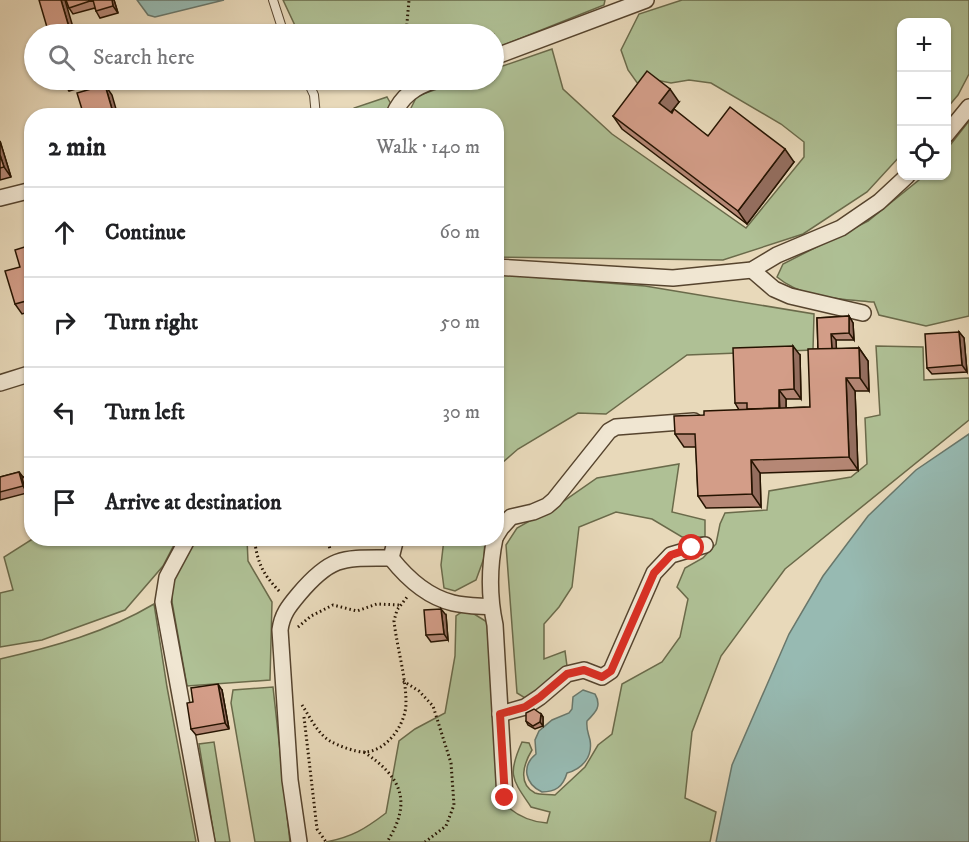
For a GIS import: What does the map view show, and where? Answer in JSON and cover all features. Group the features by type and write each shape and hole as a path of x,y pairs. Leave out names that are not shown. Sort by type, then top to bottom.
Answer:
{"street":[{"path":"504,53 646,0"},
{"path":"396,108 399,102 412,90"},
{"path":"951,129 969,107"},
{"path":"504,267 673,278 752,270 777,255 841,228 879,202 903,180"},
{"path":"0,198 24,192"},
{"path":"752,270 774,289 790,296 863,314"},
{"path":"0,383 24,376"},
{"path":"504,526 511,517 533,512 554,500 609,431 616,428 711,419"},
{"path":"500,714 525,707 567,674 584,670 602,677 611,671 654,573 671,555 705,544"},
{"path":"184,546 167,577 163,602 207,842"},
{"path":"394,546 392,558 402,572 417,585 452,603 491,607"},
{"path":"494,546 490,563 491,607 495,625 505,798"},
{"path":"299,842 290,780 281,621 284,612 316,574 335,562 352,558 392,558"}],"lane":[{"path":"273,0 281,24"},
{"path":"312,90 315,108"}],"path":[{"path":"407,24 409,0"},
{"path":"364,752 375,750 388,741 396,732 406,705 394,621 400,605 417,585"},
{"path":"294,630 311,615 333,605 357,611 377,604 400,605"},
{"path":"403,681 419,691 433,706 451,763 454,805 446,826 425,842"},
{"path":"302,705 322,734 331,741 364,752 381,763 392,774 400,790 400,816 387,842"}],"green space":[{"path":"283,0 605,0 604,5 504,45 504,24 294,24"},
{"path":"682,0 969,0 969,74 951,103 951,18 897,18 897,159 867,192 803,234 723,260 504,257 504,108 411,108 417,96 434,90 504,90 504,66 552,49 563,89 612,134 746,228 804,157 804,142 781,124 711,83 689,80 671,83 656,80 643,91 628,70 621,50 639,14"},
{"path":"387,97 391,104 389,108 354,108"},
{"path":"969,121 969,316 926,326 879,315 874,302 836,299 811,294 777,277 783,264 868,221 919,180 951,180 951,144"},
{"path":"504,275 645,286 814,314 813,350 687,355 606,414 578,413 518,449 504,461"},
{"path":"876,346 923,347 924,380 969,378 969,420 785,569 721,656 692,732 685,798 716,812 710,842 326,842 358,832 386,813 399,741 415,729 445,713 455,656 456,616 466,609 487,622 498,798 520,815 533,821 547,823 550,812 531,807 516,783 514,762 522,742 529,743 532,750 524,773 529,789 539,794 555,795 585,767 598,745 612,734 622,684 662,662 680,637 688,599 677,587 685,568 703,558 716,544 725,513 767,510 769,491 851,477 867,464 865,418 880,415"},
{"path":"679,464 672,512 705,520 705,537 682,537 652,519 616,512 579,527 572,587 544,624 544,659 565,651 567,666 541,691 525,698 517,693 506,545 517,528 558,505 597,478"},
{"path":"24,544 173,546 163,566 125,610 42,640 0,647 0,593 13,590 4,557"},
{"path":"189,546 247,546 248,561 272,602 270,680 187,686 172,602 171,580"},
{"path":"443,546 485,546 484,558 476,580 455,591 444,588 441,565"},
{"path":"154,604 196,842 0,842 0,659 99,631"},
{"path":"273,687 290,842 255,842 231,703 233,690"},
{"path":"214,742 230,842 215,842 199,744"}],"water":[{"path":"137,0 224,0 155,17 148,15"},
{"path":"969,434 969,842 716,842 732,765 789,634 823,576 868,516 916,470"},
{"path":"583,690 595,694 598,702 595,712 587,721 590,740 588,757 577,769 567,773 558,788 542,792 536,789 527,774 528,764 536,754 535,740 539,731 552,720 569,713 572,709 573,697"}],"building":[{"path":"39,0 61,0 68,24 46,24"},
{"path":"66,0 93,0 69,8"},
{"path":"93,0 112,0 113,6 96,11"},
{"path":"647,71 670,89 659,103 672,113 674,109 708,136 730,107 785,149 738,211 613,116"},
{"path":"88,90 106,90 112,108 82,108 77,93"},
{"path":"0,155 4,167 0,168"},
{"path":"24,247 24,302 15,304 5,271 20,267 15,250"},
{"path":"849,316 849,333 831,334 832,349 818,349 817,318"},
{"path":"959,332 962,365 927,368 925,334"},
{"path":"793,346 794,389 779,390 779,408 747,409 747,403 735,403 733,348"},
{"path":"859,348 860,378 846,378 849,457 751,460 752,494 698,496 695,434 675,434 674,416 704,415 704,411 810,407 808,349"},
{"path":"19,472 23,486 0,492 0,477"},
{"path":"441,609 444,634 426,635 424,610"},
{"path":"218,684 225,723 191,729 187,703 193,702 191,688"},
{"path":"534,709 541,714 540,722 533,726 526,721 526,713"}],"route":[{"path":"505,798 500,714 525,707 567,674 584,670 602,677 611,671 654,573 671,555 692,548"}]}
